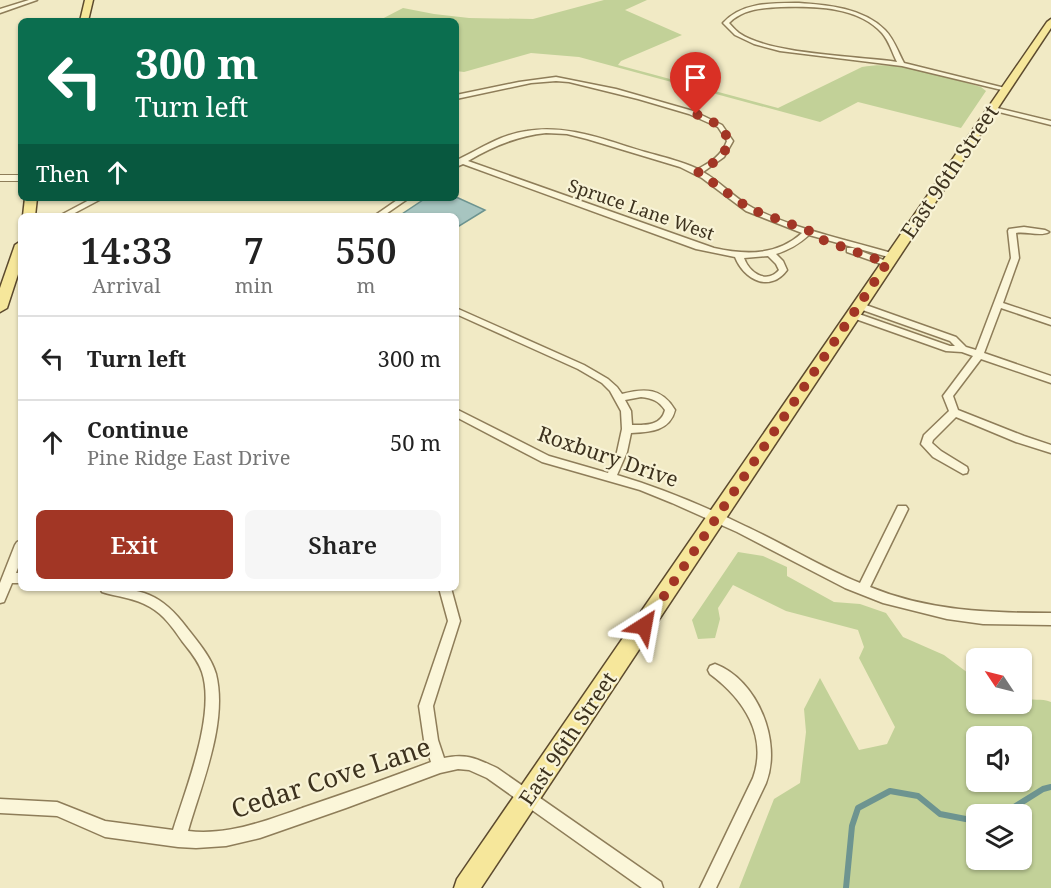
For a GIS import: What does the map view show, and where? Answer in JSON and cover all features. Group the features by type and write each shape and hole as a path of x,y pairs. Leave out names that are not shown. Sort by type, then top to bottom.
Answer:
{"main road":[{"path":"85,18 89,0"},
{"name":"East 96th Street","path":"466,888 1051,23"},
{"path":"0,308 18,254"}],"street":[{"path":"0,11 34,0"},
{"path":"902,64 885,33 879,28 859,16 833,8 799,5 758,8 734,15 726,23 730,30 744,38 784,50 902,64 1006,89"},
{"path":"459,96 553,79 576,81 696,114 719,125 730,141 728,149 721,158 698,172"},
{"path":"993,109 1051,123"},
{"path":"459,163 487,145 505,137 548,130 580,133 698,172 750,209 812,232 823,240 890,260"},
{"name":"Spruce Lane West","path":"459,163 699,247 739,256 770,253 795,243 812,232"},
{"path":"0,178 18,178"},
{"path":"69,213 93,201"},
{"path":"382,213 400,201"},
{"path":"1045,232 1020,229 1011,234 1015,258 979,355 948,396 954,412 1020,440 1051,449"},
{"path":"739,256 742,266 748,273 766,279 778,276 783,270 780,263 770,253"},
{"path":"998,304 1051,322"},
{"path":"856,311 949,349 963,349 1051,381"},
{"path":"459,312 605,381 620,398 626,411 627,429 622,452 611,477"},
{"path":"620,398 650,394 662,400 670,410 670,415 663,423 649,428 627,429"},
{"path":"954,412 928,438 926,444 936,454 963,470"},
{"name":"Roxbury Drive","path":"459,416 546,459 643,487 717,518 863,590 906,605 947,614 983,618 1051,619"},
{"path":"863,590 902,509"},
{"path":"0,598 14,578 18,559"},
{"path":"119,591 145,597 163,607 198,652 208,674 212,696 211,718 178,839"},
{"path":"441,766 431,740 426,706 454,621 447,591"},
{"path":"708,888 760,779 765,754 760,725 748,701 736,687 715,670"},
{"name":"Cedar Cove Lane","path":"0,806 57,808 105,829 178,839 226,838 260,830 458,762 485,769 655,888"}],"green space":[{"path":"604,0 647,0 625,10 682,35 621,61 618,65 778,108 862,67 877,65 922,71 981,87 986,91 961,128 858,102 820,122 579,57 531,53 464,72 459,71 459,18 384,18 403,8 469,18 533,19"},
{"path":"738,552 763,556 787,567 787,576 834,602 860,604 886,613 903,637 944,655 966,672 966,714 1032,714 1032,699 1051,702 1051,888 739,888 774,799 800,783 806,732 804,709 820,678 859,750 887,744 895,727 859,658 864,647 858,630 786,611 733,585 718,608 720,619 715,638 698,639 692,620"}],"water":[{"path":"459,198 485,210 459,226 459,213 404,213 422,201 459,201"}],"waterway":[{"path":"1019,804 1043,789 1051,787"},
{"path":"846,888 852,826 858,808 890,791 918,796 940,814 966,819"}],"route":[{"path":"644,626 887,263 823,240 815,233 750,209 698,172 721,158 728,149 730,141 719,125 696,114"}]}
